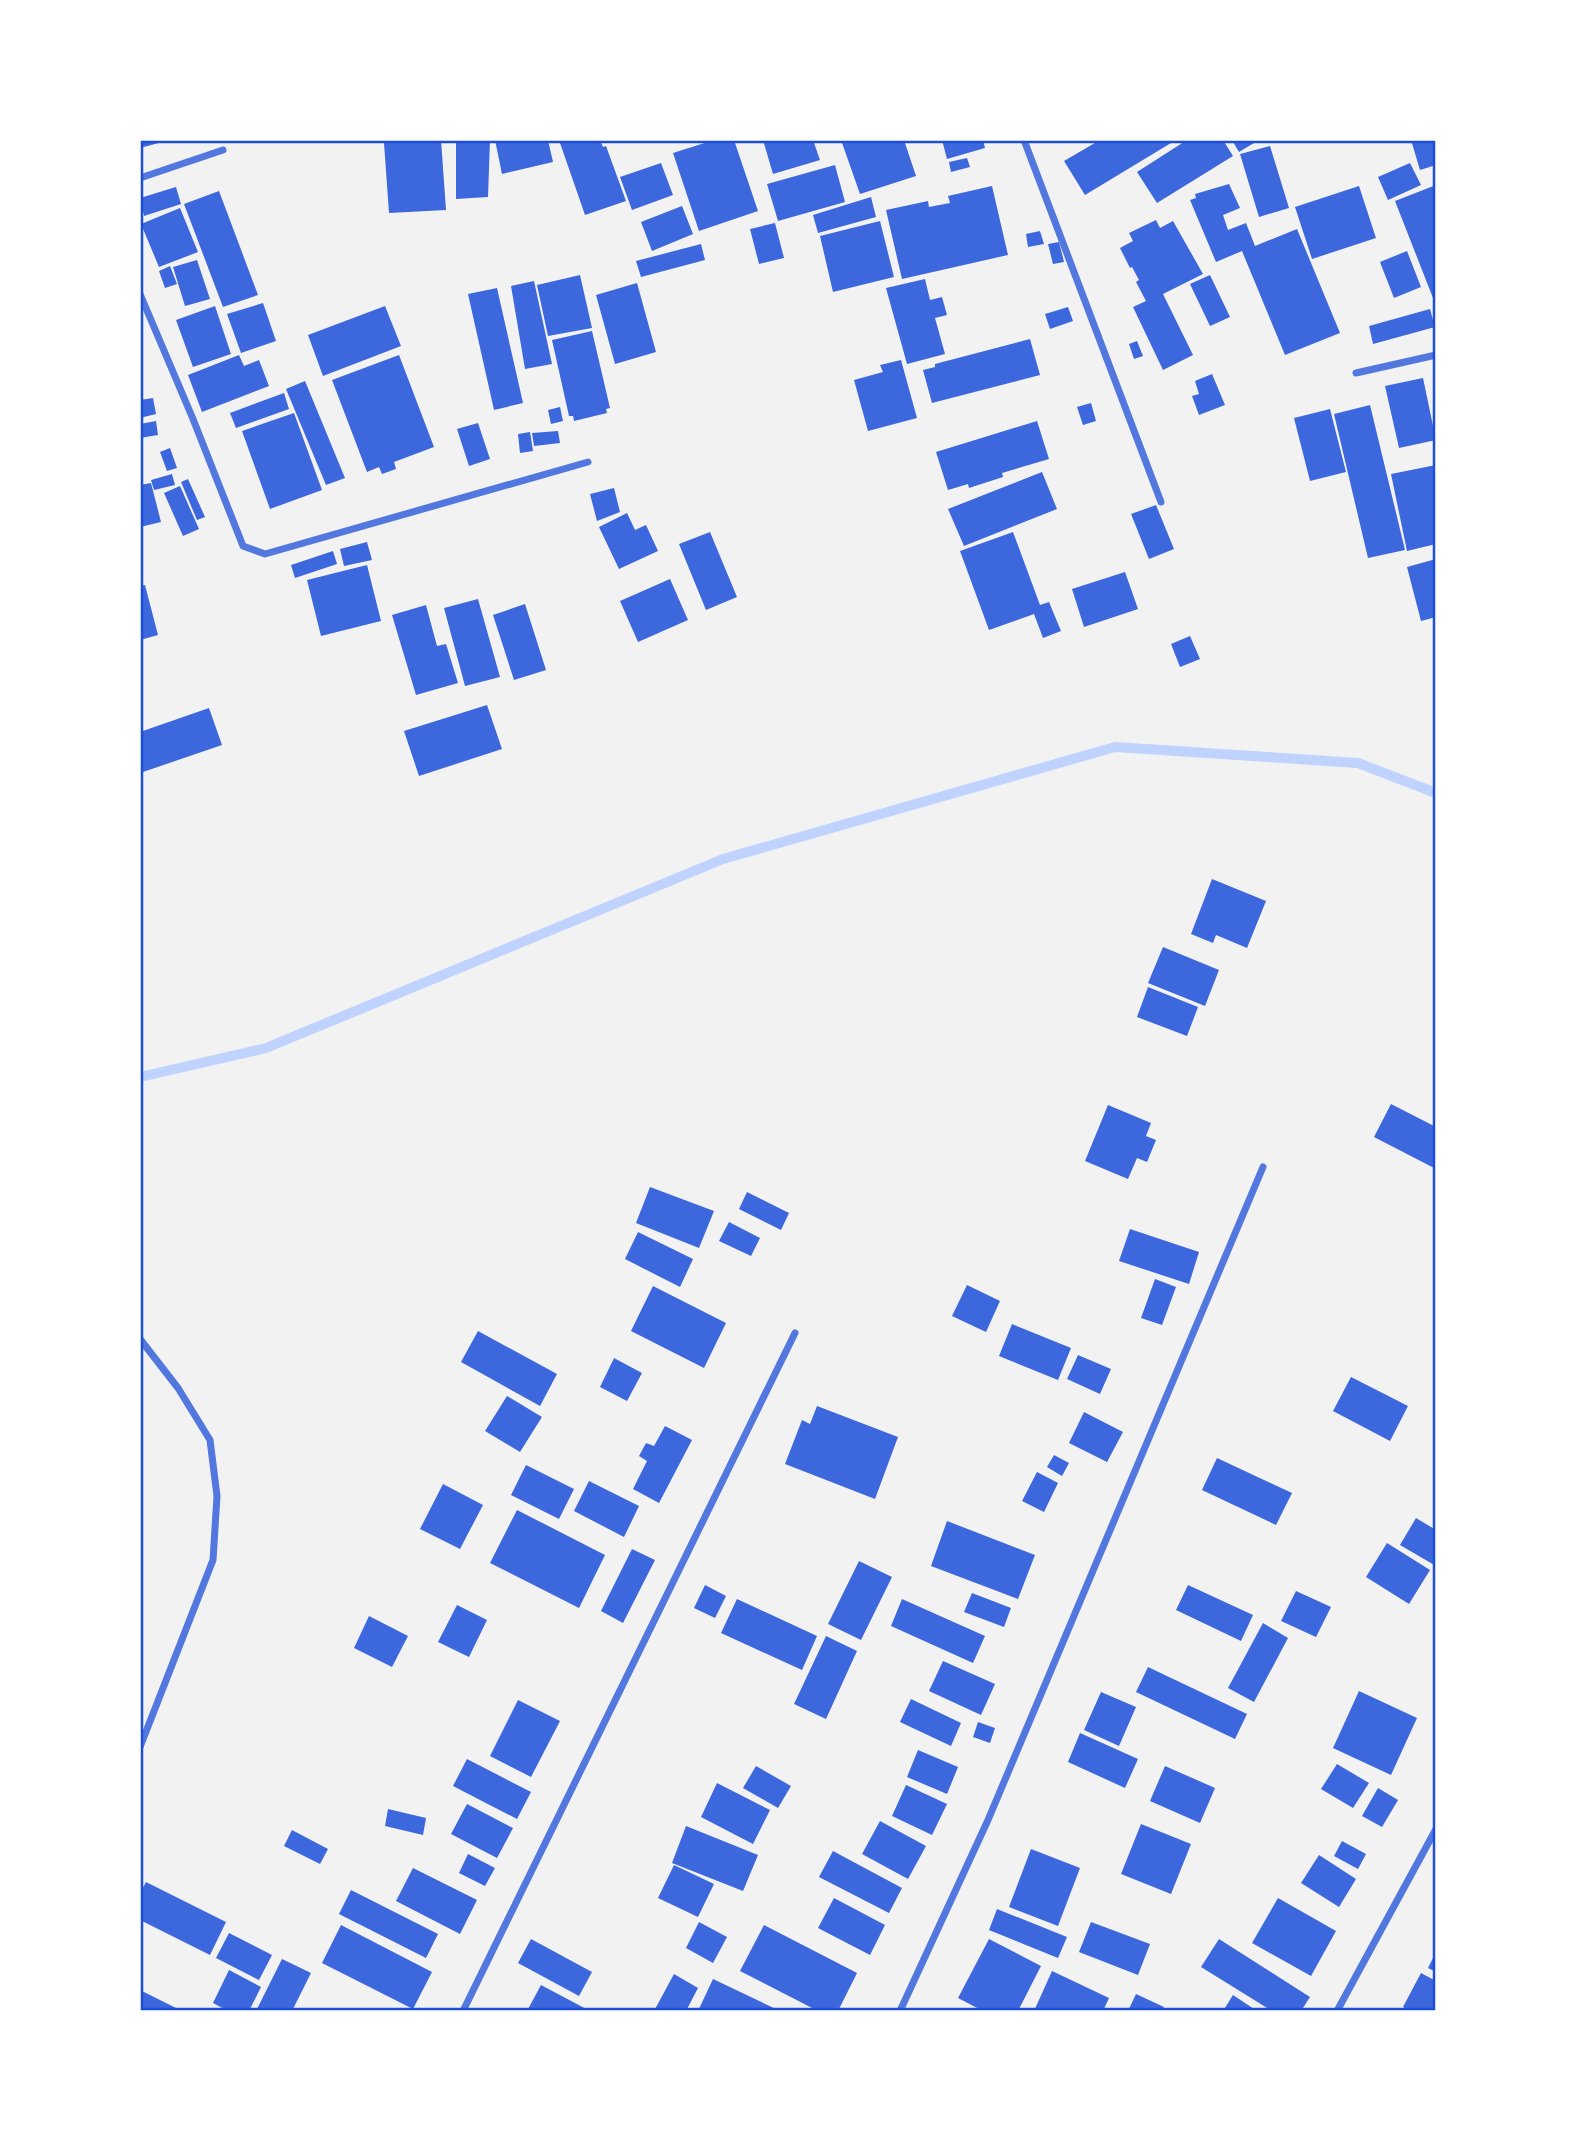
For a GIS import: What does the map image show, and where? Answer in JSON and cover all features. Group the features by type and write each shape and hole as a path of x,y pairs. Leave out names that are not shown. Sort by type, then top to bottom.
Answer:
{"street":[{"path":"1024,140 1161,502"},
{"path":"140,178 223,150"},
{"path":"140,294 243,546 265,554 588,462"},
{"path":"1356,373 1436,355"},
{"path":"900,2011 988,1820 1263,1167"},
{"path":"463,2011 795,1333"},
{"path":"140,1339 177,1388 210,1440 217,1496 213,1560 140,1747"},
{"path":"1337,2011 1436,1829"}],"building":[{"path":"140,140 166,140 166,141 140,148"},
{"path":"441,140 446,210 389,213 384,143"},
{"path":"456,140 490,140 488,197 456,199"},
{"path":"495,140 548,140 553,162 502,174"},
{"path":"559,140 600,140 603,147 606,146 626,201 585,215"},
{"path":"714,140 734,140 758,211 699,231 673,153"},
{"path":"763,140 813,140 820,160 773,174"},
{"path":"841,140 904,140 916,176 860,194"},
{"path":"942,140 983,140 985,148 947,159"},
{"path":"1100,140 1176,140 1085,195 1064,161"},
{"path":"1187,140 1223,140 1233,156 1157,203 1137,172"},
{"path":"1232,140 1259,140 1239,152"},
{"path":"1411,140 1436,140 1436,165 1420,170"},
{"path":"1270,146 1289,208 1259,217 1240,154"},
{"path":"967,158 970,167 951,172 949,162"},
{"path":"661,163 673,195 632,210 620,177"},
{"path":"1410,163 1421,185 1388,200 1378,177"},
{"path":"835,165 845,202 778,221 767,184"},
{"path":"1229,184 1240,208 1223,215 1228,230 1246,223 1255,246 1297,229 1340,333 1285,355 1242,251 1216,262 1190,200 1196,198 1195,194"},
{"path":"1436,185 1436,297 1433,298 1395,201"},
{"path":"992,186 1008,255 902,279 886,210 928,201 929,207 950,203 948,196"},
{"path":"1359,186 1376,238 1312,259 1295,207"},
{"path":"176,187 181,204 144,216 140,198"},
{"path":"219,191 258,295 223,307 184,204"},
{"path":"871,197 876,217 818,233 813,215"},
{"path":"682,206 693,234 652,251 641,222"},
{"path":"180,208 198,252 159,267 141,224"},
{"path":"1156,220 1160,228 1173,221 1203,274 1163,294 1193,355 1163,370 1133,307 1146,301 1136,282 1139,280 1120,248 1133,241 1129,233"},
{"path":"880,221 894,277 833,292 820,236"},
{"path":"775,223 784,258 759,264 750,229"},
{"path":"1040,231 1044,244 1028,247 1026,234"},
{"path":"1059,242 1064,262 1053,264 1048,244"},
{"path":"701,244 705,260 641,277 636,261"},
{"path":"1407,251 1421,287 1394,298 1380,262"},
{"path":"197,260 210,299 185,306 173,267"},
{"path":"170,266 177,284 165,288 159,271"},
{"path":"580,275 592,328 548,336 537,285"},
{"path":"1210,275 1230,317 1210,326 1190,284"},
{"path":"925,279 930,300 942,297 947,315 935,318 945,354 907,364 886,288"},
{"path":"534,281 552,364 525,369 511,286"},
{"path":"637,283 656,352 615,364 596,295"},
{"path":"497,288 523,403 494,410 468,294"},
{"path":"263,303 276,341 241,353 227,314"},
{"path":"215,306 231,354 193,367 176,320"},
{"path":"385,306 401,346 323,376 308,335"},
{"path":"1068,307 1073,321 1050,329 1045,314"},
{"path":"1430,309 1435,327 1373,344 1369,326"},
{"path":"592,331 610,408 606,409 607,413 574,421 573,416 569,416 552,340"},
{"path":"1030,339 1040,375 932,403 923,370 935,367 935,364"},
{"path":"1137,341 1143,356 1134,359 1129,344"},
{"path":"239,355 244,366 259,360 269,386 202,412 188,375"},
{"path":"399,355 434,447 394,462 396,469 382,474 379,467 367,472 332,380"},
{"path":"901,360 917,418 868,431 854,380 883,372 880,365"},
{"path":"1212,374 1225,405 1199,415 1192,396 1199,394 1195,381"},
{"path":"1423,378 1436,440 1399,448 1385,386"},
{"path":"305,381 345,478 326,485 286,389"},
{"path":"284,393 289,409 236,428 230,413"},
{"path":"153,398 156,414 140,418 140,400"},
{"path":"1091,403 1096,421 1083,425 1077,407"},
{"path":"1370,405 1405,550 1368,558 1334,414"},
{"path":"560,407 563,421 551,424 548,410"},
{"path":"1330,409 1346,472 1310,481 1294,418"},
{"path":"294,413 322,490 270,509 242,431"},
{"path":"156,421 158,435 140,438 140,424"},
{"path":"1037,421 1049,459 1002,473 1003,477 969,488 968,484 948,490 936,452"},
{"path":"478,423 490,459 469,466 457,429"},
{"path":"558,431 560,443 534,446 532,433"},
{"path":"530,432 533,451 520,453 518,434"},
{"path":"170,448 177,468 167,471 160,452"},
{"path":"1436,465 1436,544 1407,551 1391,474"},
{"path":"1042,472 1057,509 964,546 948,509"},
{"path":"172,474 175,485 154,490 151,480"},
{"path":"188,479 205,517 197,520 181,482"},
{"path":"151,483 161,522 140,527 140,485"},
{"path":"180,486 199,529 183,536 164,493"},
{"path":"614,488 620,512 597,521 590,494"},
{"path":"1156,505 1174,549 1149,559 1131,514"},
{"path":"627,513 635,530 646,525 658,551 619,569 599,527"},
{"path":"710,532 737,597 706,610 679,544"},
{"path":"1013,532 1040,605 1049,602 1061,631 1043,638 1034,614 989,630 960,551"},
{"path":"367,542 372,560 344,566 340,549"},
{"path":"333,551 337,564 295,578 291,565"},
{"path":"1436,559 1436,617 1421,621 1407,567"},
{"path":"367,565 381,621 321,636 307,580"},
{"path":"1125,572 1138,609 1084,627 1072,589"},
{"path":"670,579 688,620 638,642 620,601"},
{"path":"145,585 158,635 140,640 140,586"},
{"path":"478,599 500,677 465,686 444,608"},
{"path":"525,604 546,670 514,680 493,615"},
{"path":"426,605 437,646 446,644 458,683 416,695 392,615"},
{"path":"1190,636 1200,659 1180,667 1171,644"},
{"path":"487,705 502,749 419,776 404,731"},
{"path":"209,708 222,745 140,773 140,732"},
{"path":"1212,879 1266,901 1247,948 1216,935 1213,943 1191,934"},
{"path":"1163,947 1219,970 1205,1006 1148,983"},
{"path":"1148,987 1198,1007 1187,1036 1137,1017"},
{"path":"1391,1104 1436,1127 1436,1169 1374,1137"},
{"path":"1108,1105 1151,1123 1146,1136 1156,1140 1147,1162 1137,1158 1128,1179 1085,1161"},
{"path":"650,1187 714,1211 699,1248 636,1223"},
{"path":"747,1192 789,1213 781,1230 739,1209"},
{"path":"729,1222 760,1238 751,1256 719,1241"},
{"path":"1130,1229 1199,1252 1189,1284 1119,1261"},
{"path":"638,1232 693,1259 680,1287 625,1259"},
{"path":"1155,1279 1176,1287 1162,1325 1141,1318"},
{"path":"967,1285 1000,1301 986,1332 952,1316"},
{"path":"653,1286 726,1323 704,1368 631,1331"},
{"path":"1012,1324 1071,1348 1058,1380 999,1356"},
{"path":"478,1331 557,1374 540,1406 461,1362"},
{"path":"1078,1355 1111,1369 1100,1394 1067,1379"},
{"path":"614,1358 642,1373 627,1401 600,1387"},
{"path":"1351,1377 1408,1406 1390,1441 1333,1411"},
{"path":"507,1396 542,1417 520,1452 485,1431"},
{"path":"817,1406 898,1437 875,1499 785,1464 802,1420 810,1424"},
{"path":"1084,1412 1123,1432 1107,1462 1069,1443"},
{"path":"665,1426 692,1440 659,1503 633,1489 647,1461 639,1456 646,1443 654,1446"},
{"path":"1054,1455 1069,1463 1062,1476 1047,1467"},
{"path":"1217,1458 1292,1493 1276,1525 1202,1490"},
{"path":"526,1465 574,1489 559,1519 511,1495"},
{"path":"1037,1472 1058,1483 1044,1512 1022,1501"},
{"path":"589,1481 639,1506 624,1537 574,1511"},
{"path":"443,1484 483,1505 460,1549 420,1529"},
{"path":"517,1510 605,1555 579,1608 490,1563"},
{"path":"1416,1518 1436,1530 1436,1566 1400,1545"},
{"path":"947,1521 1035,1555 1018,1599 931,1566"},
{"path":"1387,1543 1430,1570 1409,1604 1366,1577"},
{"path":"632,1549 655,1560 623,1623 601,1611"},
{"path":"859,1561 892,1577 861,1640 828,1624"},
{"path":"705,1585 726,1596 715,1618 694,1608"},
{"path":"1188,1585 1253,1615 1241,1641 1176,1610"},
{"path":"1296,1591 1331,1607 1316,1637 1281,1621"},
{"path":"972,1593 1011,1608 1004,1627 964,1612"},
{"path":"737,1599 817,1636 802,1670 721,1633"},
{"path":"902,1599 985,1636 973,1663 891,1626"},
{"path":"457,1605 487,1620 469,1657 438,1642"},
{"path":"369,1616 408,1636 392,1667 354,1648"},
{"path":"1263,1623 1288,1638 1254,1702 1228,1688"},
{"path":"826,1636 857,1651 826,1719 794,1704"},
{"path":"943,1661 995,1684 981,1715 929,1691"},
{"path":"1148,1667 1247,1714 1235,1739 1136,1692"},
{"path":"1359,1691 1417,1718 1391,1775 1333,1748"},
{"path":"1101,1692 1136,1707 1119,1746 1084,1730"},
{"path":"911,1699 961,1723 951,1746 900,1722"},
{"path":"518,1700 560,1721 531,1777 490,1756"},
{"path":"978,1722 995,1728 990,1743 973,1737"},
{"path":"1080,1733 1138,1759 1125,1788 1068,1762"},
{"path":"918,1750 958,1767 947,1794 907,1777"},
{"path":"467,1759 531,1792 517,1819 453,1786"},
{"path":"1337,1764 1369,1783 1353,1808 1321,1789"},
{"path":"756,1766 791,1786 778,1808 743,1788"},
{"path":"1165,1766 1215,1788 1200,1823 1150,1801"},
{"path":"717,1783 770,1810 753,1844 701,1817"},
{"path":"906,1785 947,1804 932,1835 892,1816"},
{"path":"1378,1788 1398,1800 1382,1827 1362,1816"},
{"path":"467,1804 513,1828 497,1858 451,1834"},
{"path":"388,1809 426,1818 423,1835 385,1826"},
{"path":"880,1821 926,1846 908,1879 862,1854"},
{"path":"1141,1824 1191,1844 1171,1894 1121,1874"},
{"path":"686,1826 758,1855 743,1891 672,1863"},
{"path":"292,1830 328,1849 320,1864 284,1846"},
{"path":"1342,1841 1366,1854 1358,1869 1334,1856"},
{"path":"1031,1849 1080,1868 1058,1926 1009,1907"},
{"path":"833,1851 902,1888 889,1913 819,1877"},
{"path":"468,1854 495,1868 485,1886 459,1873"},
{"path":"1319,1855 1356,1879 1339,1907 1301,1883"},
{"path":"674,1865 714,1884 698,1917 658,1898"},
{"path":"413,1868 477,1900 460,1934 396,1901"},
{"path":"146,1882 226,1922 210,1955 140,1920 140,1893"},
{"path":"351,1890 438,1934 426,1958 339,1914"},
{"path":"834,1898 885,1925 870,1955 818,1928"},
{"path":"1278,1898 1336,1931 1311,1976 1252,1943"},
{"path":"997,1909 1067,1937 1058,1958 989,1930"},
{"path":"699,1922 727,1937 713,1963 686,1948"},
{"path":"1091,1922 1150,1944 1138,1975 1079,1952"},
{"path":"341,1925 432,1972 413,2009 322,1963"},
{"path":"764,1925 857,1973 838,2011 818,2011 740,1971"},
{"path":"229,1933 272,1955 259,1980 216,1958"},
{"path":"531,1939 592,1972 579,1996 518,1963"},
{"path":"989,1939 1041,1966 1018,2011 983,2011 958,1998"},
{"path":"1219,1939 1310,1997 1301,2011 1272,2011 1201,1967"},
{"path":"1436,1952 1436,1972 1428,1968"},
{"path":"282,1959 311,1973 292,2011 256,2011"},
{"path":"229,1970 261,1987 249,2011 228,2011 213,2003"},
{"path":"1052,1971 1109,1998 1103,2011 1034,2011"},
{"path":"1421,1973 1436,1981 1436,2011 1410,2011 1403,2007"},
{"path":"674,1974 698,1988 686,2011 654,2011"},
{"path":"713,1979 780,2011 698,2011"},
{"path":"541,1985 590,2011 527,2011"},
{"path":"140,1990 182,2011 140,2011"},
{"path":"1136,1994 1164,2007 1162,2011 1128,2011"},
{"path":"1233,1995 1257,2011 1223,2011"}],"waterway":[{"path":"140,1077 266,1048 723,859 1115,747 1358,763 1436,793"}]}
